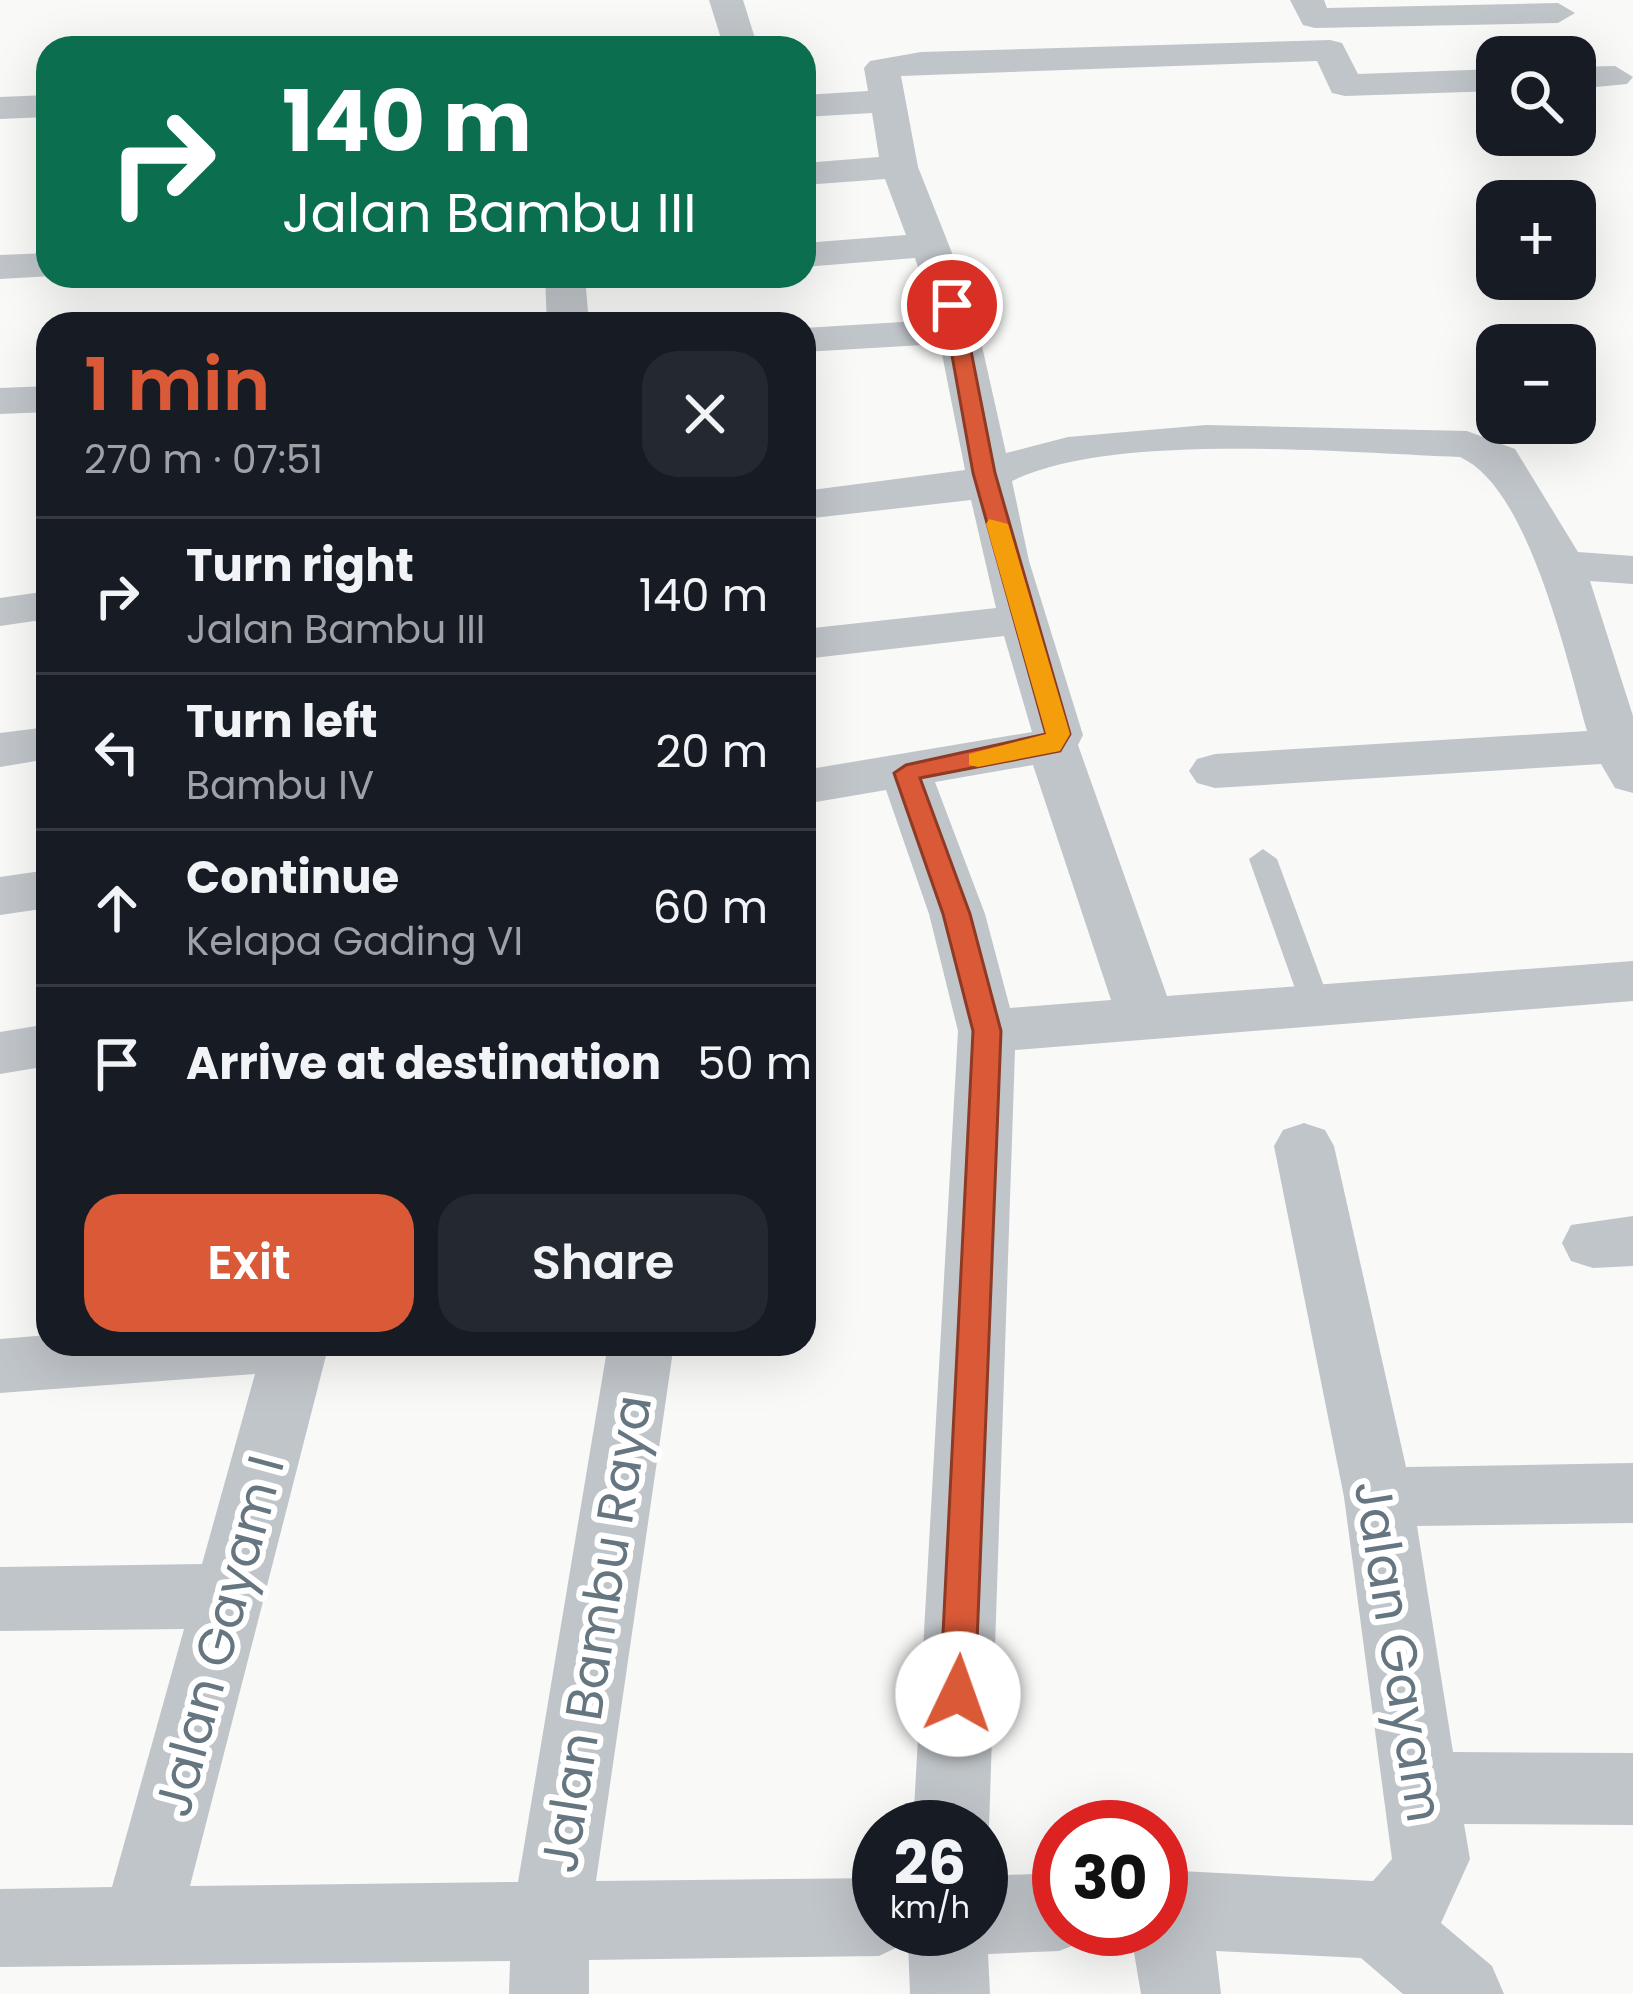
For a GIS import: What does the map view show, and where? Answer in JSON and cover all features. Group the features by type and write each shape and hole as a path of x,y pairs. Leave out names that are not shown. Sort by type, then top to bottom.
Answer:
{"street":[{"path":"726,0 737,36"},
{"path":"816,103 887,83 1317,22 1558,13"},
{"path":"1317,22 1345,85 1476,81"},
{"path":"1596,77 1616,76"},
{"path":"887,83 899,167 932,244 957,331 984,473 1058,734 1052,745 1147,1022"},
{"path":"0,108 36,106"},
{"path":"816,173 899,167"},
{"path":"816,253 932,244"},
{"path":"0,267 36,266"},
{"path":"816,339 957,331"},
{"path":"0,401 36,400"},
{"path":"816,504 963,488 984,473 1141,442 1467,444 1499,458 1562,566 1625,761 1216,771"},
{"path":"816,479 957,466 984,473"},
{"path":"1562,566 1633,570"},
{"path":"0,588 36,583"},
{"path":"0,612 36,607"},
{"path":"816,643 1027,619"},
{"path":"0,750 36,745"},
{"path":"816,786 1052,745"},
{"path":"906,773 956,914 987,1031 952,1800"},
{"path":"0,896 36,891"},
{"path":"987,1031 1633,981"},
{"path":"0,1053 36,1047"},
{"name":"Jalan Gayam","path":"1304,1146 1378,1497 1431,1858 1420,1893 1397,1913 1377,1920"},
{"path":"0,1366 134,1356"},
{"name":"Jalan Gayam I","path":"140,1927 232,1596 291,1356"},
{"name":"Jalan Bambu Raya","path":"549,1959 639,1356"},
{"path":"1378,1497 1633,1493"},
{"path":"0,1598 232,1596"},
{"path":"1424,1788 1633,1789"},
{"path":"1188,1910 1377,1920 1464,1994"},
{"path":"0,1928 140,1927 549,1959 852,1920"},
{"path":"948,1956 950,1994"},
{"path":"1175,1956 1181,1994"}],"lane":[{"path":"1263,859 1317,1008"}],"slow traffic":[{"path":"978,759 1052,745 1058,734 997,524"}],"route":[{"path":"952,305 984,473 1058,734 1052,745 906,773 956,914 987,1031 958,1694"}]}
